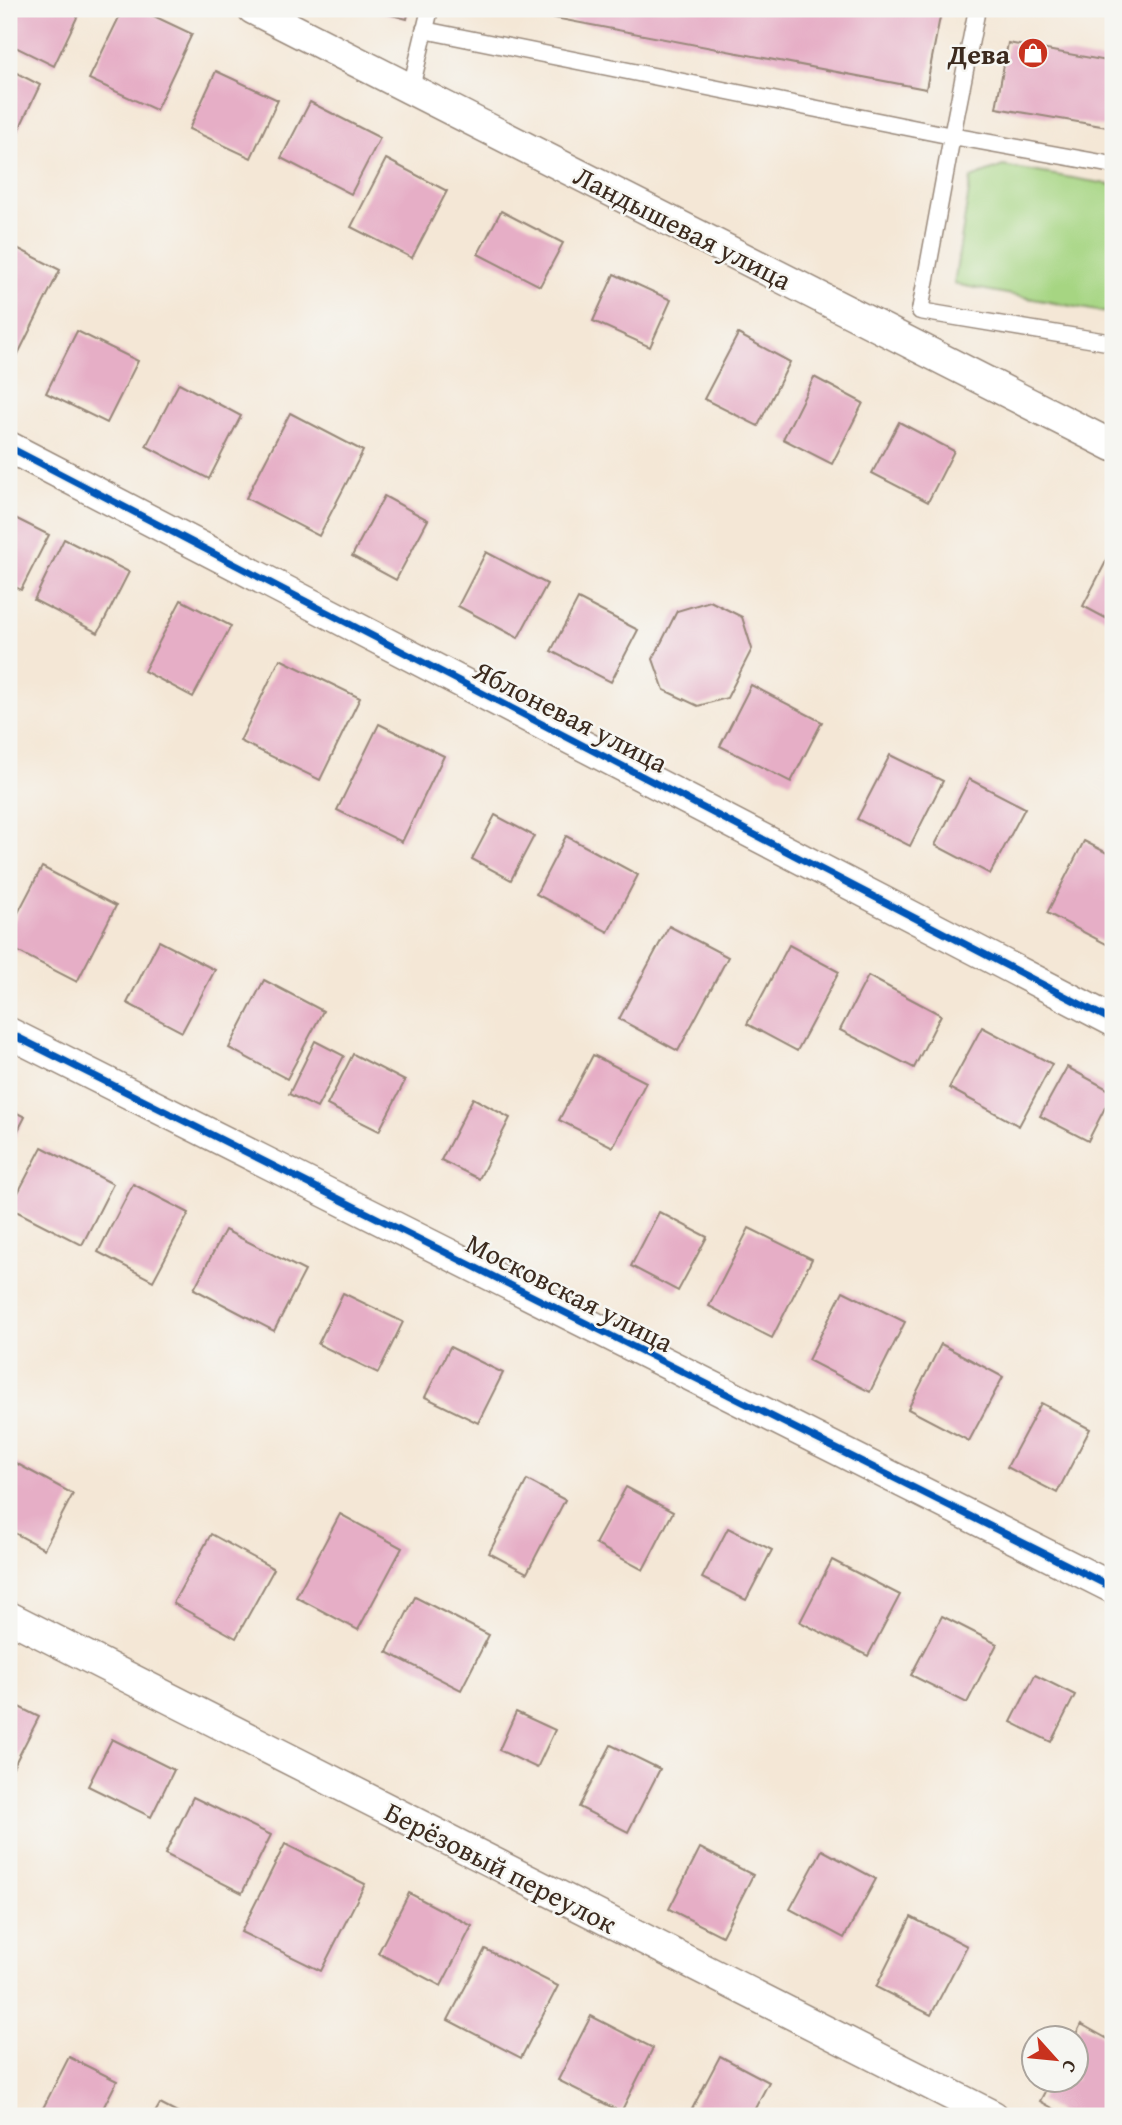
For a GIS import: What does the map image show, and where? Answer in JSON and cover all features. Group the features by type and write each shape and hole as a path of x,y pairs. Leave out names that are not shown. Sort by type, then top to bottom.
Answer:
{"street":[{"name":"Ландышевая улица","path":"253,9 1113,446"},
{"name":"Яблоневая улица","path":"9,447 1113,1021"},
{"name":"Московская улица","path":"9,1033 1113,1588"},
{"name":"Берёзовый переулок","path":"9,1617 993,2116"}],"lane":[{"path":"411,88 430,9"},
{"path":"977,9 920,311 1113,342"},
{"path":"424,30 952,136 1113,165"}],"green space":[{"path":"1003,166 1113,185 1113,314 954,284 971,178"}],"building":[{"path":"15,9 81,9 54,66 9,44 9,21"},
{"path":"123,9 139,9 192,34 156,110 89,79"},
{"path":"369,9 409,9 407,19"},
{"path":"523,9 924,9 941,12 926,89 523,12"},
{"path":"1008,43 1113,62 1113,128 996,108"},
{"path":"9,69 40,85 9,150"},
{"path":"216,71 278,100 251,158 189,129"},
{"path":"310,102 380,138 351,194 281,158"},
{"path":"386,159 447,191 412,258 351,227"},
{"path":"501,211 563,243 540,286 478,254"},
{"path":"13,246 60,270 11,368 9,248"},
{"path":"614,274 671,300 650,347 593,321"},
{"path":"77,331 138,361 107,423 46,393"},
{"path":"738,334 790,362 758,426 704,399"},
{"path":"814,377 863,403 832,464 783,439"},
{"path":"179,383 241,416 209,479 146,446"},
{"path":"290,413 363,451 319,536 246,498"},
{"path":"899,422 954,451 928,502 872,473"},
{"path":"384,496 428,520 396,580 352,556"},
{"path":"9,515 49,535 21,590 9,584"},
{"path":"64,539 129,572 98,633 34,600"},
{"path":"1113,548 1113,622 1083,606"},
{"path":"486,552 547,584 518,638 458,606"},
{"path":"578,599 638,630 611,682 551,651"},
{"path":"181,600 231,626 193,697 144,671"},
{"path":"710,601 742,617 752,649 727,698 698,706 664,690 653,659 677,611"},
{"path":"280,659 360,698 320,780 240,741"},
{"path":"751,685 822,722 791,782 720,746"},
{"path":"379,724 444,756 402,842 337,810"},
{"path":"890,755 943,781 910,846 857,819"},
{"path":"969,779 1025,808 990,874 935,845"},
{"path":"495,815 534,836 511,880 472,859"},
{"path":"566,836 638,875 608,932 536,894"},
{"path":"1084,841 1113,856 1113,936 1108,945 1047,913"},
{"path":"42,867 116,906 77,982 9,947 9,930"},
{"path":"669,926 728,957 678,1051 619,1019"},
{"path":"159,941 215,970 182,1032 127,1003"},
{"path":"789,945 839,972 797,1051 747,1024"},
{"path":"868,976 941,1015 914,1068 840,1030"},
{"path":"264,980 323,1011 287,1079 229,1048"},
{"path":"982,1027 1052,1064 1019,1126 949,1088"},
{"path":"315,1041 344,1056 317,1108 289,1094"},
{"path":"353,1054 405,1081 379,1131 327,1105"},
{"path":"593,1055 646,1082 613,1147 559,1120"},
{"path":"1067,1067 1113,1092 1088,1141 1040,1116"},
{"path":"473,1098 510,1118 479,1179 441,1160"},
{"path":"9,1109 25,1117 9,1148"},
{"path":"42,1147 113,1184 82,1245 10,1208"},
{"path":"133,1184 189,1213 153,1281 98,1252"},
{"path":"659,1212 707,1237 678,1291 631,1266"},
{"path":"749,1228 812,1259 772,1338 709,1306"},
{"path":"225,1230 305,1271 274,1331 194,1289"},
{"path":"843,1291 905,1322 870,1392 808,1360"},
{"path":"343,1293 403,1322 378,1373 318,1344"},
{"path":"941,1344 1003,1377 969,1441 908,1409"},
{"path":"450,1347 503,1373 478,1423 425,1397"},
{"path":"1041,1403 1090,1429 1057,1493 1007,1467"},
{"path":"12,1461 73,1494 44,1549 9,1530 9,1468"},
{"path":"527,1480 565,1500 527,1573 489,1553"},
{"path":"626,1487 673,1512 643,1570 595,1544"},
{"path":"340,1514 402,1548 358,1630 296,1597"},
{"path":"728,1528 772,1550 746,1600 702,1578"},
{"path":"211,1534 274,1569 236,1638 173,1603"},
{"path":"832,1560 900,1595 868,1656 800,1622"},
{"path":"415,1597 489,1635 461,1690 387,1652"},
{"path":"942,1616 997,1644 967,1703 911,1675"},
{"path":"1035,1675 1075,1695 1051,1742 1011,1722"},
{"path":"9,1702 39,1717 11,1771 9,1769"},
{"path":"516,1712 555,1730 537,1768 499,1750"},
{"path":"112,1739 174,1770 151,1817 88,1786"},
{"path":"611,1745 660,1769 628,1832 579,1807"},
{"path":"193,1797 271,1835 242,1893 165,1854"},
{"path":"285,1844 365,1884 321,1971 241,1932"},
{"path":"700,1848 753,1875 722,1936 669,1909"},
{"path":"822,1850 876,1879 844,1938 790,1909"},
{"path":"409,1893 472,1926 441,1986 378,1953"},
{"path":"911,1917 967,1946 931,2015 876,1987"},
{"path":"485,1949 558,1986 521,2058 448,2020"},
{"path":"591,2016 653,2048 621,2112 558,2080"},
{"path":"1090,2029 1113,2042 1111,2116 1067,2116 1040,2101 1044,2094 1090,2094"},
{"path":"720,2056 769,2082 751,2116 706,2116 692,2109"},
{"path":"69,2057 117,2081 99,2116 39,2116"},
{"path":"160,2104 183,2116 153,2116"}],"cycle path":[{"path":"9,447 1113,1021"},
{"path":"9,1033 1113,1588"}],"place":[{"name":"Дева","path":"1033,53"}]}
